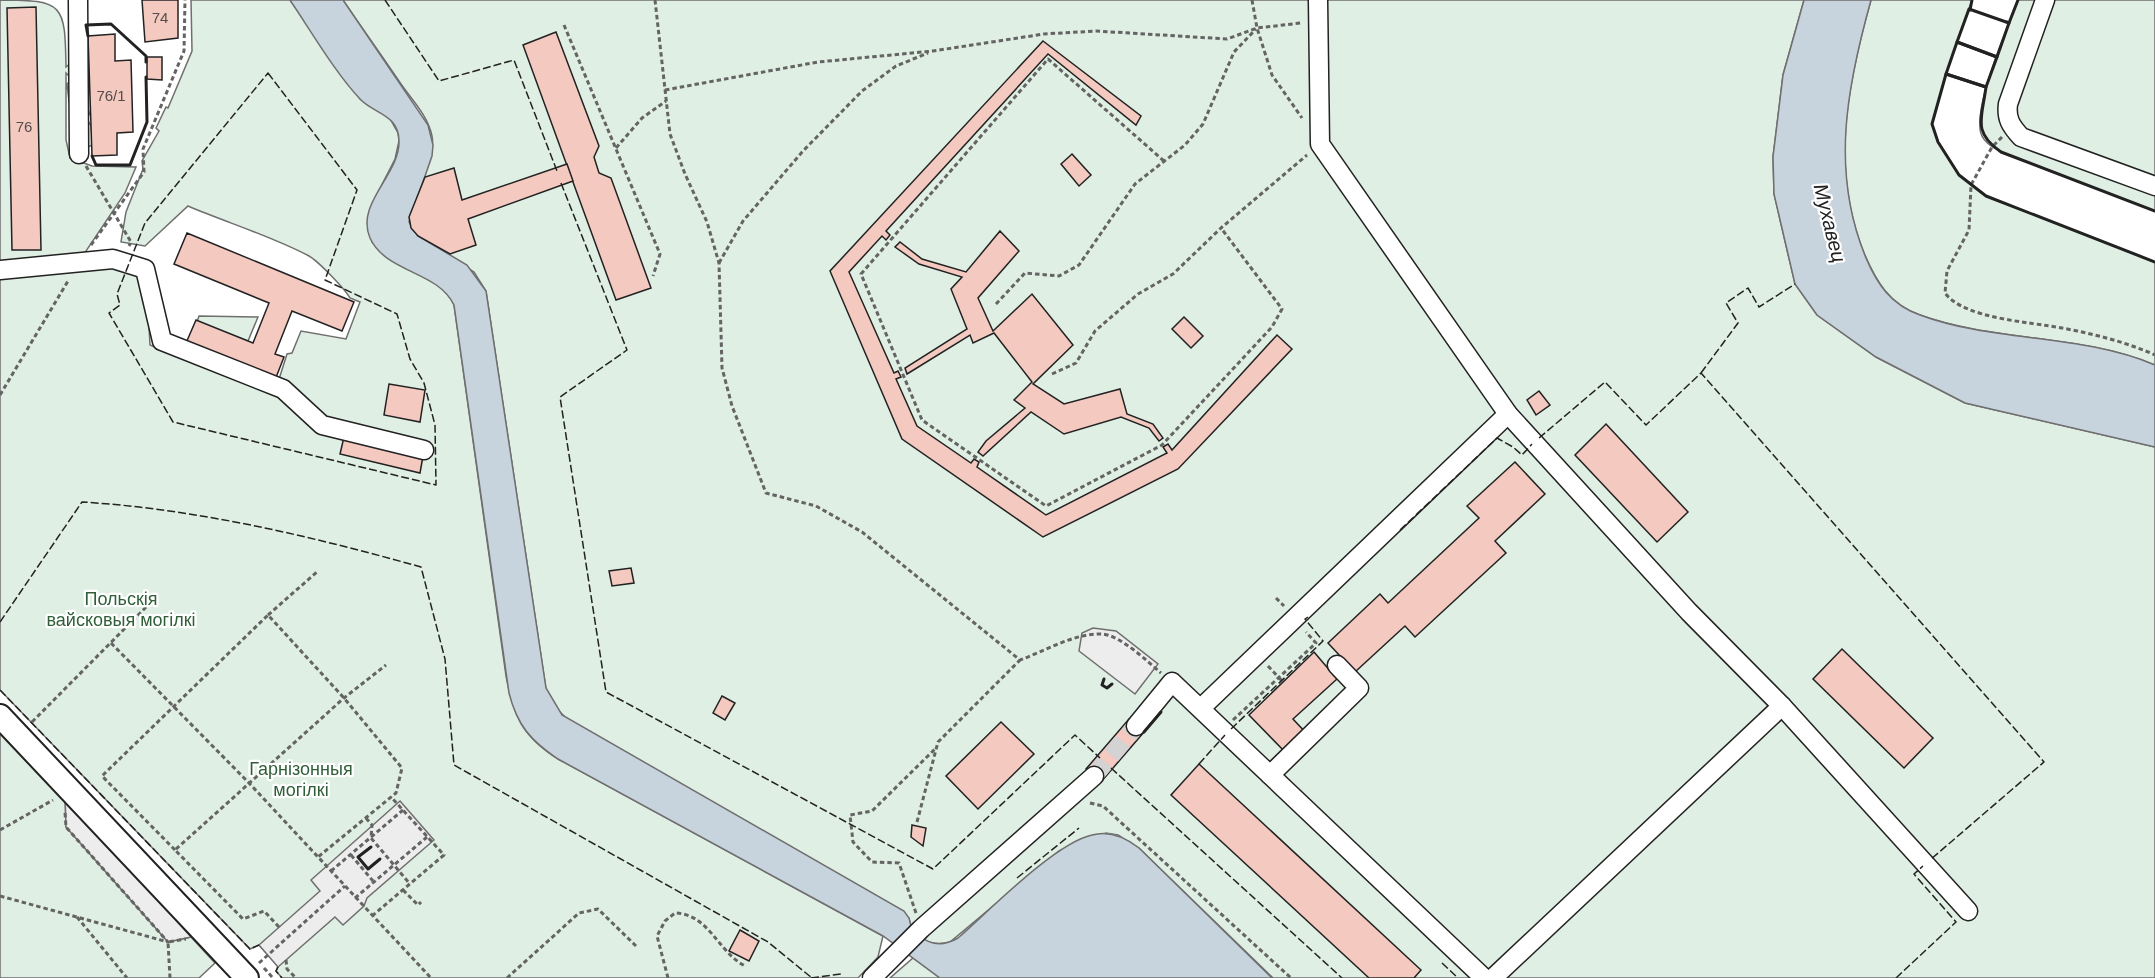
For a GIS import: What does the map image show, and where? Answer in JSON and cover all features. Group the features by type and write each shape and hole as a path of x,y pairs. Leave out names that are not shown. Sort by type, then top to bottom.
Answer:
{"main road":[{"path":"0,716 253,970"}],"street":[{"path":"78,0 79,154"},
{"path":"1318,0 1320,144 1508,414 1689,612 1782,706 1968,911"},
{"path":"2045,0 2008,104 2007,116 2012,127 2021,136 2155,186"},
{"path":"0,270 113,259 145,269 162,341 283,389 322,424 424,450"},
{"path":"1201,708 1508,414"},
{"path":"1270,775 1359,688 1337,664"},
{"path":"1136,726 1172,682 1484,978"},
{"path":"1493,978 1782,706"},
{"path":"872,978 921,929 1094,776"}],"path":[{"path":"0,395 78,262 144,172 143,149 184,51 185,0"},
{"path":"655,0 670,134 707,222 719,263 722,368 732,406 766,493 816,506 862,532 1020,660"},
{"path":"1052,374 1076,363 1095,331 1138,294 1173,274 1221,228 1320,144 1272,75 1257,28 1252,0"},
{"path":"665,90 818,62 933,51 1044,34 1096,31 1227,39 1257,28 1318,21"},
{"path":"564,25 660,254 653,276"},
{"path":"996,304 1025,273 1059,276 1078,265 1136,184 1185,145 1203,124 1234,52 1257,28"},
{"path":"719,263 743,221 803,151 862,91 896,66 933,51"},
{"path":"1164,161 1047,59 861,274 922,420 1046,506 1162,445 1272,327 1282,309 1221,228"},
{"path":"616,148 642,118 666,101"},
{"path":"2012,127 1992,147 1971,185 1969,230 1947,271 1945,293 1952,303 1994,316 2073,330 2133,345 2155,355"},
{"path":"79,154 131,243 123,262"},
{"path":"279,927 264,911 243,919 102,776 268,615 318,572"},
{"path":"27,727 158,595"},
{"path":"268,615 344,698 402,768 396,793 318,857"},
{"path":"1223,729 1316,643 1294,619"},
{"path":"917,822 938,742 1020,660 1080,637 1104,634 1134,650 1172,682"},
{"path":"111,643 249,783 431,978"},
{"path":"1257,655 1283,682"},
{"path":"175,850 344,698 386,665"},
{"path":"921,929 898,863 872,862 853,842 850,815 872,811 937,747"},
{"path":"372,916 444,855 391,797"},
{"path":"0,830 56,799"},
{"path":"1067,799 1103,806 1291,978"},
{"path":"65,805 66,827 168,942 170,978"},
{"path":"331,871 403,810"},
{"path":"366,818 372,825 371,838 410,884"},
{"path":"355,898 427,837"},
{"path":"351,855 373,881"},
{"path":"253,970 345,886"},
{"path":"403,890 418,905 422,902"},
{"path":"0,896 168,942"},
{"path":"507,978 579,913 598,909 636,946"},
{"path":"668,978 657,936 665,921 675,913 687,914 704,923 730,958 745,966"},
{"path":"75,916 127,978"},
{"path":"252,956 253,970"},
{"path":"286,960 287,969 296,978"},
{"path":"253,970 273,978"}],"green space":[{"path":"0,0 37,2 57,10 62,18 64,30 66,67 72,62 86,63 91,73 85,86 92,98 92,106 87,119 91,126 93,145 84,148 78,114 69,101 67,84 72,79 66,73 66,140 70,158 92,166 136,167 125,193 82,257 0,264"},
{"path":"191,0 290,0 360,99 389,117 398,133 399,141 395,159 372,204 372,242 392,259 438,285 454,305 506,676 516,714 528,733 546,751 558,759 883,936 878,957 858,978 282,978 276,971 278,966 259,945 250,949 0,690 0,277 112,265 136,271 147,289 150,345 274,395 287,354 292,353 301,331 346,339 360,302 350,298 343,288 309,256 188,206 145,246 121,242 126,212 143,169 142,161 159,131 156,128 166,107 168,108 192,51"},
{"path":"343,0 1804,0 1783,75 1773,157 1774,194 1795,284 1817,315 1876,357 1965,403 2155,447 2155,978 1273,978 1139,848 1118,835 1106,833 1059,851 950,942 936,943 923,940 914,931 909,918 569,721 555,707 546,689 486,291 474,272 418,236 412,227 411,216 414,203 432,148 430,129 419,109"},
{"path":"1871,0 1972,0 1946,74 1932,124 1938,142 1959,175 1986,196 2155,262 2155,365 2098,348 1949,324 1909,310 1900,305 1885,290 1864,253 1854,221 1847,190 1845,158 1849,95"},
{"path":"2018,0 2036,0 2003,91 1999,119 2007,133 2155,195 2155,211 2001,152 1982,137 1980,116 1983,100 1993,64"},
{"path":"2052,0 2155,0 2155,179 2019,129 2015,105"},
{"path":"199,316 258,317 248,341 197,322"},
{"path":"0,727 65,793 66,827 168,942 191,937 215,963 199,978 0,978"},
{"path":"913,958 940,978 890,978"}],"shaded area":[{"path":"1093,628 1116,631 1158,664 1135,694 1079,651 1082,633"},
{"path":"65,793 191,937 168,942 66,827"},
{"path":"400,801 434,840 367,898 364,906 343,925 335,917 278,967 259,945 320,891 311,880"}],"water":[{"path":"290,0 343,0 428,125 433,145 432,156 409,222 418,236 467,265 486,291 546,688 562,715 904,911 909,918 912,930 933,943 945,943 958,938 1023,879 1060,851 1092,835 1105,833 1123,838 1139,848 1272,978 940,978 883,936 558,759 540,746 521,723 509,693 454,305 436,285 388,258 378,250 370,238 367,225 368,213 393,166 399,141 398,132 391,120 367,105 352,90"},
{"name":"Мухавец","path":"1804,0 1871,0 1849,97 1845,161 1848,194 1855,226 1870,268 1880,285 1901,306 1949,324 2008,335 2067,342 2126,355 2155,365 2155,447 1965,403 1876,357 1817,315 1795,284 1774,194 1773,157 1783,75"}],"building":[{"path":"142,0 178,0 178,38 145,42"},
{"path":"36,7 41,250 12,250 7,8"},
{"path":"556,32 599,146 594,157 599,173 611,178 651,288 616,300 523,45"},
{"path":"115,34 115,61 131,60 133,132 117,133 117,155 92,156 88,36"},
{"path":"1043,41 1141,116 1136,125 1048,54 886,231 890,235 886,240 882,236 849,272 894,373 898,371 901,377 896,379 917,426 971,463 974,459 979,462 977,467 1046,515 1167,453 1163,447 1168,444 1172,450 1277,335 1292,349 1178,469 1043,537 902,439 830,271"},
{"path":"147,57 162,57 162,80 147,79"},
{"path":"1072,154 1091,175 1079,186 1061,164"},
{"path":"567,164 573,181 468,219 476,245 450,254 418,236 411,228 409,217 425,177 454,168 462,200"},
{"path":"1000,231 1019,251 978,298 993,331 1032,294 1073,345 1033,384 1064,404 1120,389 1127,414 1153,424 1163,438 1159,441 1149,428 1121,417 1064,434 1031,412 983,456 978,452 986,441 1025,408 1014,400 1032,382 994,333 973,343 970,335 907,374 905,368 967,329 951,289 962,277 919,264 895,247 900,242 922,259 966,272"},
{"path":"187,233 354,302 342,331 292,311 275,354 284,357 275,380 186,343 196,320 253,343 269,303 174,264"},
{"path":"1184,317 1203,336 1191,348 1172,329"},
{"path":"389,384 425,390 420,422 384,415"},
{"path":"1539,391 1550,405 1536,415 1527,400"},
{"path":"1606,424 1688,512 1657,542 1575,455"},
{"path":"344,437 423,456 420,473 340,454"},
{"path":"1515,462 1545,494 1495,541 1506,553 1415,637 1405,626 1355,672 1328,643 1380,594 1388,603 1479,518 1467,506"},
{"path":"631,568 634,583 612,586 609,571"},
{"path":"1842,649 1933,738 1904,768 1813,679"},
{"path":"1314,652 1337,679 1293,719 1307,734 1286,753 1249,715"},
{"path":"722,696 735,703 725,720 713,713"},
{"path":"1129,719 1144,732 1101,782 1086,769"},
{"path":"1001,722 1034,754 978,809 946,776"},
{"path":"1199,764 1421,970 1414,978 1369,978 1171,795"},
{"path":"912,825 926,828 923,846 911,837"},
{"path":"740,930 759,941 749,961 729,951"}],"tunnel":[{"path":"1094,776 1136,726"}],"fence":[{"path":"385,0 439,81 514,60 557,171"},
{"path":"268,73 357,190 325,280 397,314 410,359 424,383 435,425 436,485 173,422 109,313 120,305 117,294 145,223 268,73"},
{"path":"561,183 627,350 560,397 606,692 933,869 1075,735 1100,758"},
{"path":"1701,373 1738,323 1726,303 1748,288 1759,307 1795,284"},
{"path":"1539,438 1605,382 1646,425 1701,373 2044,762 1930,860"},
{"path":"1400,530 1497,438 1522,455 1532,444"},
{"path":"0,622 82,502 211,517 295,535 421,567 445,659 454,765 768,942 812,978"},
{"path":"1231,729 1323,641 1305,619 1308,617"},
{"path":"0,690 250,949 259,945"},
{"path":"1199,764 1225,735"},
{"path":"1111,768 1342,978"},
{"path":"1017,878 1079,828"},
{"path":"1896,978 1956,922 1914,874 1923,866"},
{"path":"1442,963 1458,978"},
{"path":"278,967 276,971 282,978"},
{"path":"811,978 841,974"}],"wall":[{"path":"1970,10 1972,0"},
{"path":"2007,22 2009,23 2018,0"},
{"path":"1969,9 2009,23 1997,57 1957,42 1969,9"},
{"path":"88,36 86,25 111,24 146,56 146,62"},
{"path":"1957,42 1997,57 1986,87 1946,74 1957,42"},
{"path":"2155,211 2001,152 1992,145 1982,131 1981,116 1986,87 1946,74 1932,124 1938,142 1959,175 1986,196 2155,262"},
{"path":"92,156 96,165 130,165 147,122 146,77"},
{"path":"1104,679 1102,685 1107,688 1112,684"},
{"path":"1144,732 1161,712"},
{"path":"371,847 358,857 368,869 380,859"}],"park label":[{"name":"Польскія вайсковыя могілкі","path":"121,609"},
{"name":"Гарнізонныя могілкі","path":"301,779"}]}
